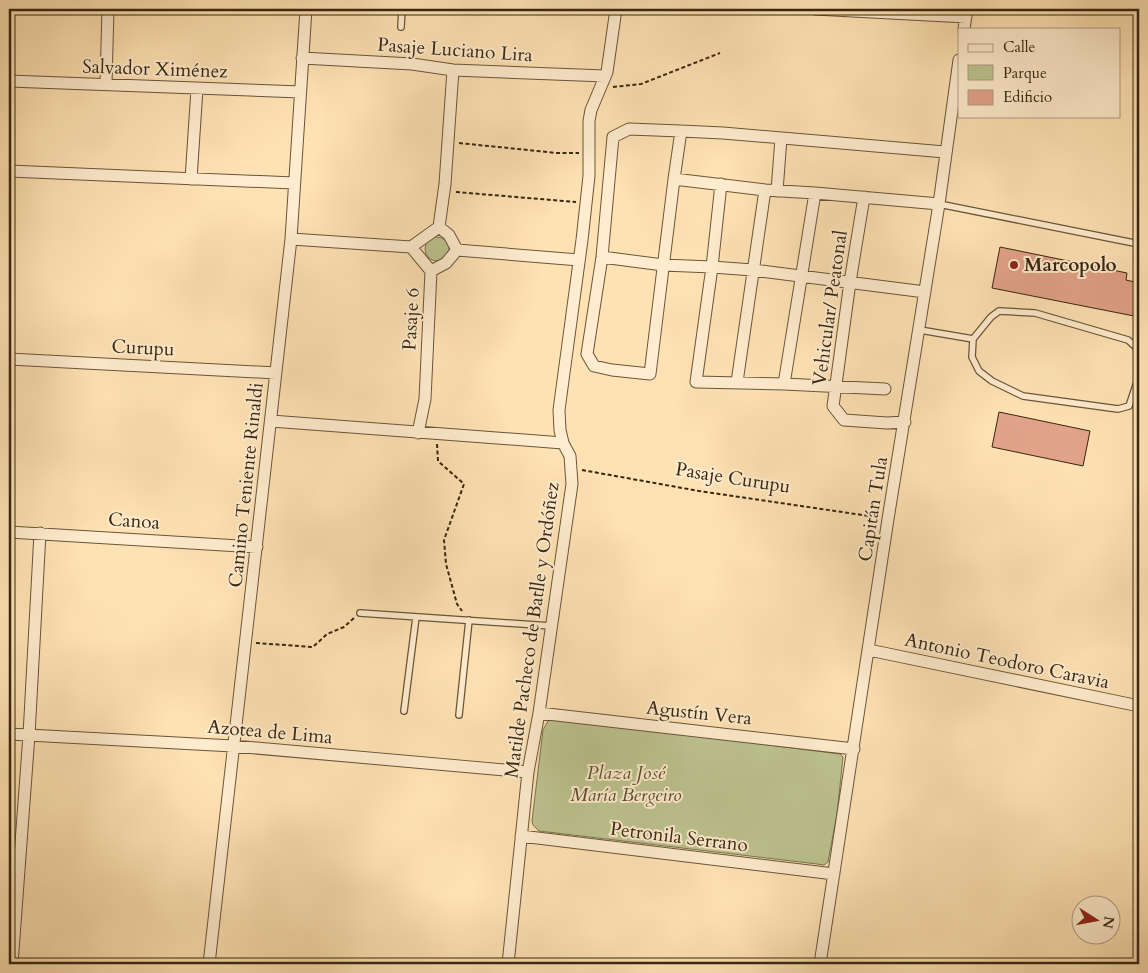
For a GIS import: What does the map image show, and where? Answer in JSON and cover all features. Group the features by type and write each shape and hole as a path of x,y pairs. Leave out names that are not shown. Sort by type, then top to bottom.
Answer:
{"street":[{"path":"106,84 108,9"},
{"name":"Camino Teniente Rinaldi","path":"210,964 291,239 306,9"},
{"name":"Matilde Pacheco de Batlle y Ordóñez","path":"508,964 528,772 539,712 572,484 570,456 560,430 559,410 586,203 591,110 605,76 616,9"},
{"path":"815,9 966,18"},
{"name":"Pasaje Luciano Lira","path":"302,58 412,64 453,70 605,76"},
{"name":"Capitán Tula","path":"820,964 888,519 926,292 958,67"},
{"path":"291,239 411,247 439,226 444,192 453,70"},
{"name":"Salvador Ximénez","path":"9,81 300,92"},
{"path":"191,179 197,89"},
{"path":"680,130 650,374 594,366 587,354 602,257 613,137 629,130 680,130 945,152"},
{"path":"777,191 781,138"},
{"path":"9,172 294,183"},
{"path":"674,179 765,190 939,204"},
{"path":"721,184 696,382 737,382 885,390"},
{"path":"737,382 765,190"},
{"name":"Vehicular/ Peatonal","path":"784,384 816,193"},
{"name":"Vehicular/ Peatonal","path":"864,197 833,406 844,420 887,423 905,422"},
{"path":"439,226 449,235 457,250 579,260"},
{"path":"411,247 431,271"},
{"name":"Pasaje 6","path":"418,433 425,399 431,271 446,263 457,250"},
{"path":"602,257 663,265 753,270 926,292"},
{"name":"Curupu","path":"9,359 276,373"},
{"path":"271,421 564,443"},
{"name":"Canoa","path":"9,532 256,547"},
{"path":"12,964 30,735 40,533"},
{"name":"Antonio Teodoro Caravia","path":"869,650 1139,706"},
{"name":"Agustín Vera","path":"539,712 854,748"},
{"name":"Azotea de Lima","path":"9,734 233,746 528,772"},
{"name":"Petronila Serrano","path":"521,836 834,874"}],"lane":[{"path":"402,9 402,27"},
{"path":"939,204 1139,244"},
{"path":"1139,355 1138,349 1128,340 1035,313 999,311 991,317 973,340 972,357 979,371 992,381 1023,396 1118,409 1129,406 1139,376"},
{"path":"920,330 973,340"},
{"path":"360,613 551,626"},
{"path":"404,711 416,617"},
{"path":"459,715 469,620"}],"path":[{"path":"605,76 611,88 640,84 720,53"},
{"path":"448,141 557,153 588,153"},
{"path":"444,192 586,203"},
{"path":"436,434 438,461 464,484 444,540 446,564 457,604 469,620"},
{"name":"Pasaje Curupu","path":"572,468 699,491 888,519"},
{"path":"246,642 314,647 327,634 344,627 360,613"}],"green space":[{"path":"432,237 442,237 449,244 449,254 442,261 432,261 425,254 425,244"},
{"name":"Plaza José María Bergeiro","path":"555,718 840,754 843,757 837,814 828,862 824,865 539,831 532,821 543,730 548,721"}],"building":[{"path":"1000,247 1127,273 1126,280 1139,283 1139,317 992,288"},
{"path":"999,412 1090,431 1083,466 992,447"}],"place":[{"name":"Marcopolo","path":"1014,265"}]}
